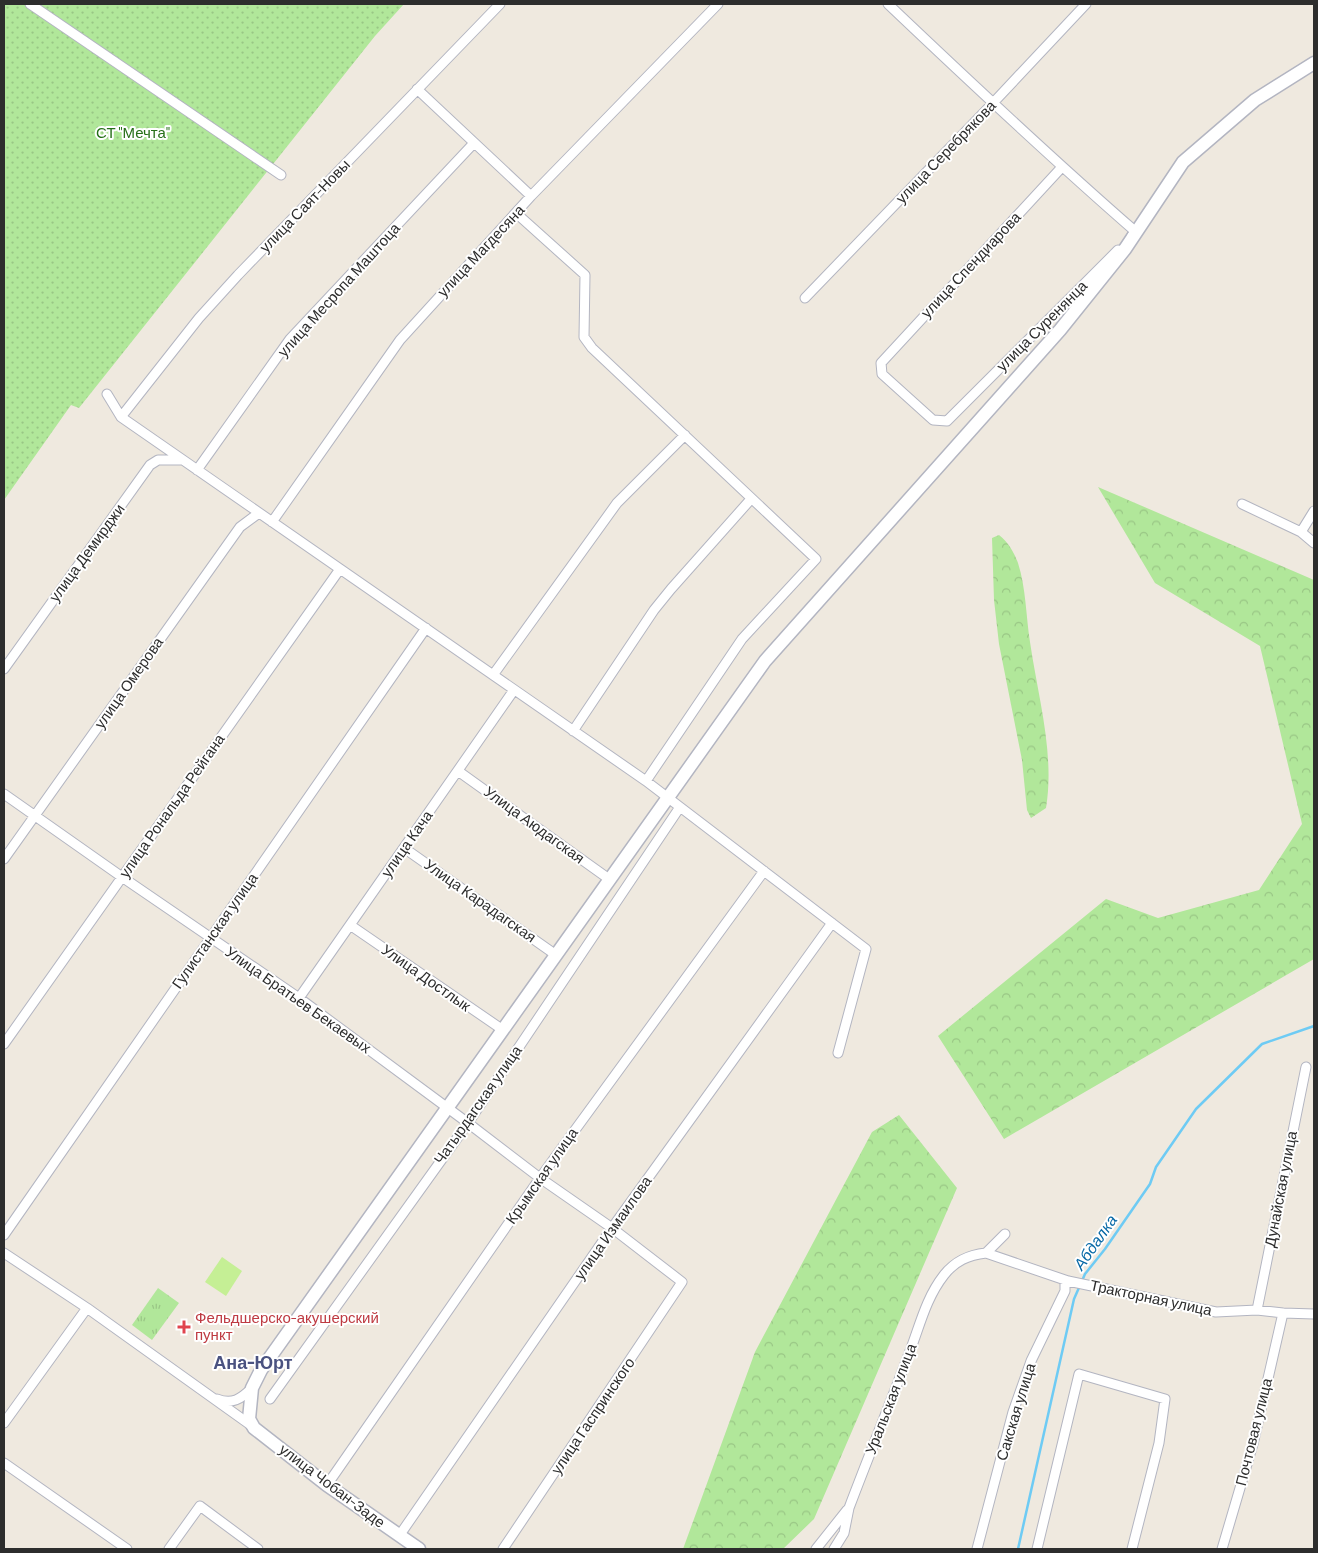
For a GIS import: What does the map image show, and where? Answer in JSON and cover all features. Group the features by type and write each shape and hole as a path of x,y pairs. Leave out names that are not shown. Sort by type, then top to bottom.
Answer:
{"main road":[{"path":"252,1423 252,1388 260,1370 765,661 1060,330 1125,249 1182,162 1255,100 1314,63"},
{"name":"улица Чобан-Заде","path":"252,1423 327,1485 418,1549"}],"street":[{"path":"30,4 281,175"},
{"name":"улица Саят-Новы","path":"121,417 199,318 238,275 500,4"},
{"name":"улица Магдесяна","path":"272,522 400,340 531,196 718,4"},
{"path":"888,4 1062,168 1136,232"},
{"name":"улица Серебрякова","path":"805,298 993,104 1086,4"},
{"path":"417,89 531,196"},
{"name":"улица Месропа Маштоца","path":"197,470 290,339 474,142"},
{"name":"улица Спендиарова","path":"947,421 933,420 882,374 881,363 1062,168"},
{"path":"516,213 585,275 584,337 592,348 816,559 742,639 646,781"},
{"name":"улица Суренянца","path":"947,421 1136,232"},
{"path":"107,394 121,417 646,781 866,949 838,1052"},
{"path":"493,675 618,503 684,436"},
{"name":"улица Демирджи","path":"4,669 150,465 158,460 183,460"},
{"path":"573,731 654,610 751,499"},
{"path":"1242,504 1300,532 1314,543"},
{"path":"1300,532 1314,511"},
{"name":"улица Омерова","path":"4,859 240,528 259,513"},
{"name":"улица Рональда Рейгана","path":"4,1044 340,569"},
{"name":"Гулистанская улица","path":"4,1235 426,628"},
{"name":"улица Кача","path":"299,998 514,690"},
{"name":"Улица Аюдагская","path":"458,771 609,879"},
{"name":"Улица Братьев Бекаевых","path":"4,794 299,998 468,1122 540,1178 612,1228 682,1282"},
{"name":"Чатырдагская улица","path":"270,1399 468,1122 680,807"},
{"name":"Улица Карадагская","path":"404,848 556,955"},
{"name":"Крымская улица","path":"327,1485 540,1178 764,871"},
{"name":"улица Измаилова","path":"399,1536 612,1228 832,923"},
{"name":"Улица Достлык","path":"350,924 502,1030"},
{"name":"Дунайская улица","path":"1257,1310 1306,1067"},
{"path":"986,1253 1005,1234"},
{"path":"4,1253 87,1308 209,1396 252,1423"},
{"name":"Тракторная улица","path":"986,1253 1067,1280 1216,1312 1257,1310 1314,1314"},
{"name":"Уральская улица","path":"834,1549 844,1533 849,1508 930,1297 945,1274 964,1258 974,1254 986,1253"},
{"name":"Сакская улица","path":"977,1549 1013,1412 1031,1361 1065,1291 1067,1280"},
{"name":"улица Гаспринского","path":"502,1549 682,1282"},
{"path":"4,1423 87,1308"},
{"name":"Почтовая улица","path":"1222,1549 1253,1444 1283,1313"},
{"path":"1037,1549 1079,1374 1165,1399 1159,1443 1132,1549"},
{"path":"209,1396 232,1401 242,1397 252,1388"},
{"path":"4,1463 127,1549"},
{"path":"169,1549 200,1506 258,1549"},
{"path":"816,1549 849,1508"}],"green space":[{"name":"СТ \"Мечта\"","path":"4,4 404,4 375,36 79,408 71,405 4,500"},
{"path":"1098,487 1314,580 1314,959 1004,1139 938,1036 1106,899 1158,918 1259,890 1302,824 1260,646 1155,583"},
{"path":"999,535 1013,551 1021,573 1047,746 1048,788 1046,808 1031,818 1027,810 1022,760 999,644 994,600 992,538"},
{"path":"899,1115 957,1188 814,1519 783,1549 683,1549 755,1352 872,1132"},
{"path":"222,1257 242,1271 226,1296 205,1282"},
{"path":"158,1288 179,1303 152,1340 132,1325"}],"waterway":[{"name":"Абдалка","path":"1018,1549 1074,1299 1085,1274 1105,1249 1150,1184 1156,1167 1196,1109 1262,1044 1314,1026"}],"place":[{"name":"Фельдшерско-акушерский пункт","path":"184,1327"}],"district":[{"name":"Ана-Юрт","path":"253,1363"}]}
